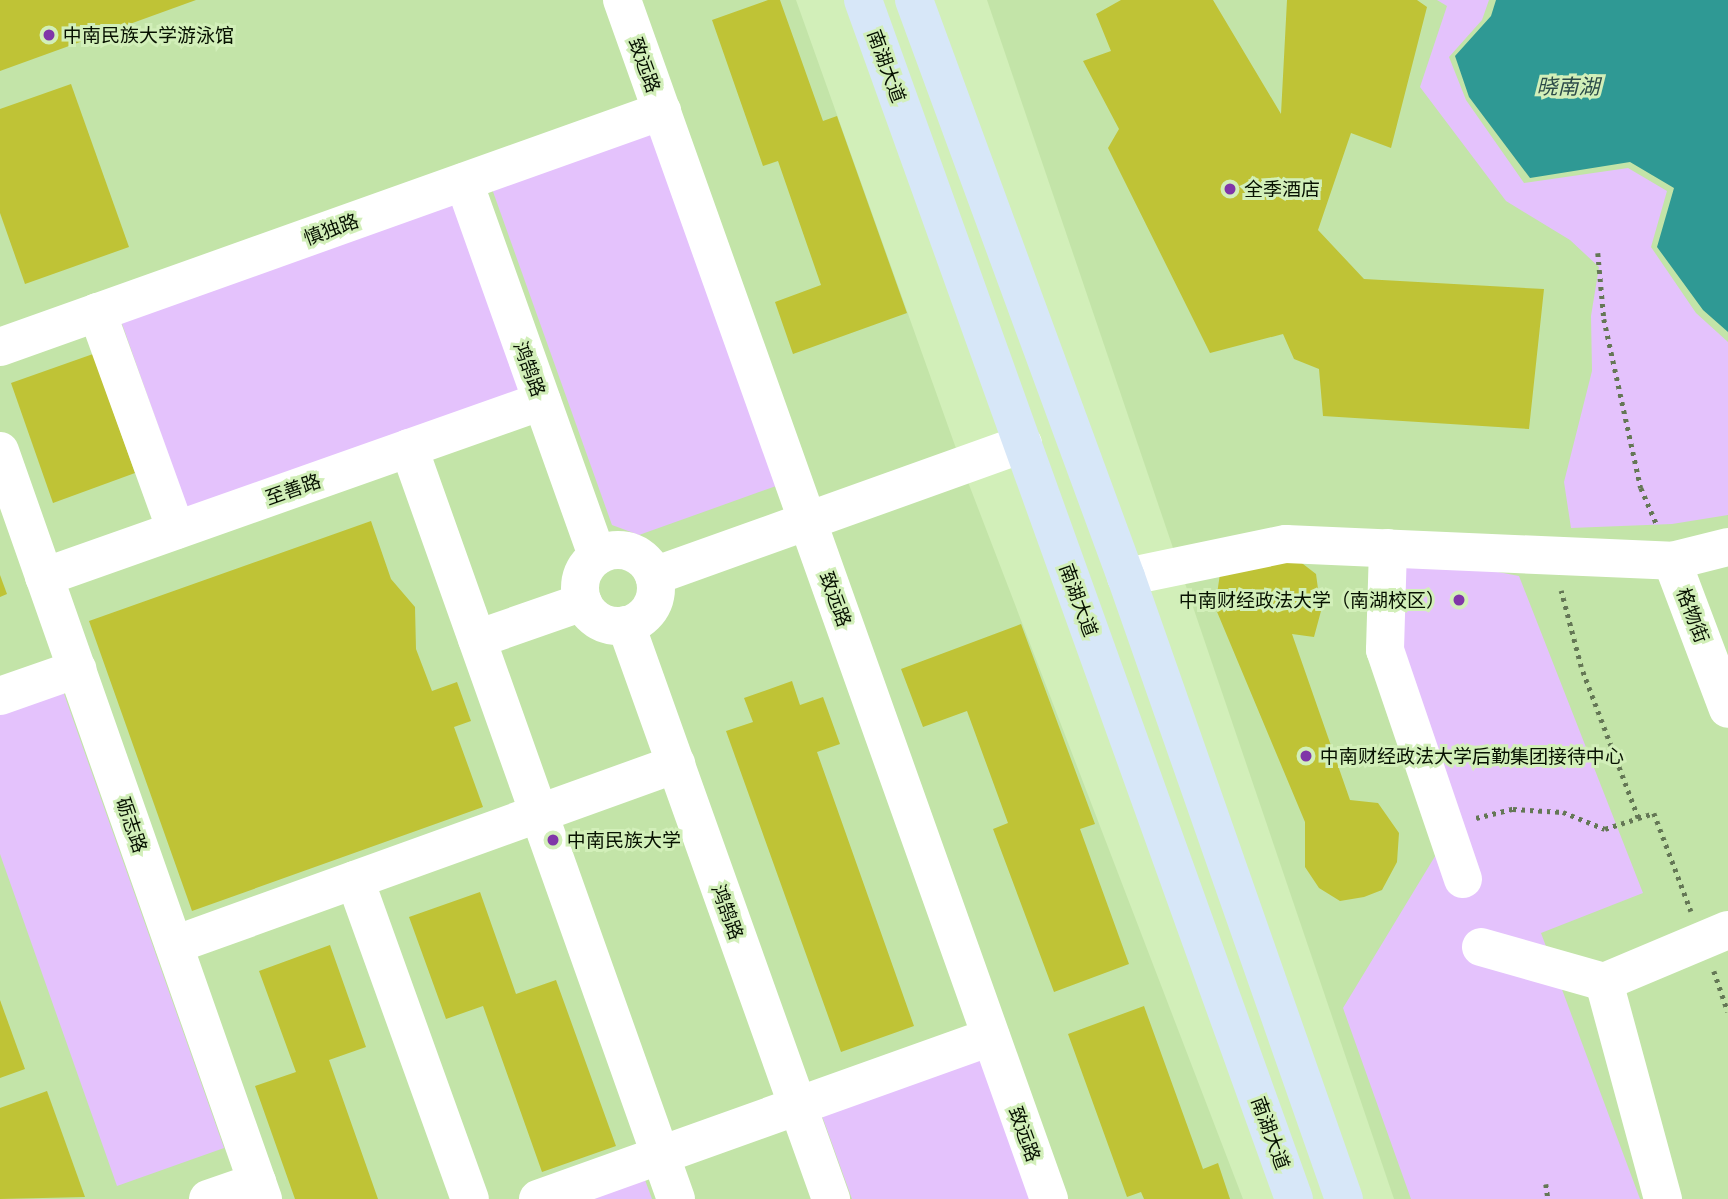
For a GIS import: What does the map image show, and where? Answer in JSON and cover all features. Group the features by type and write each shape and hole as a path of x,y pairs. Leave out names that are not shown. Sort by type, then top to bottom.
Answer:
{"main road":[{"name":"南湖大道","path":"863,0 1294,1199"},
{"path":"914,0 1126,577 1344,1199"}],"street":[{"name":"致远路","path":"622,0 1049,1199"},
{"name":"慎独路","path":"0,347 662,111"},
{"name":"鸿鹄路","path":"464,182 597,556"},
{"path":"97,312 176,530"},
{"name":"至善路","path":"44,577 542,401"},
{"path":"654,576 1023,444"},
{"path":"409,448 676,1199"},
{"name":"砺志路","path":"0,451 260,1191"},
{"path":"1126,577 1286,544 1672,561 1728,547"},
{"path":"1388,548 1385,650 1463,879"},
{"path":"611,551 636,555 654,576 654,600 648,612 626,625 600,622 583,602 582,576 597,556 611,551"},
{"name":"格物街","path":"1672,561 1728,709"},
{"path":"477,639 583,602"},
{"name":"鸿鹄路","path":"626,625 831,1199"},
{"path":"0,696 77,669"},
{"path":"174,945 676,764"},
{"path":"355,880 470,1199"},
{"path":"1481,947 1604,982 1715,936"},
{"path":"1604,982 1663,1199"},
{"path":"538,1199 991,1037"},
{"path":"208,1199 260,1191"}],"path":[{"path":"1598,253 1604,319 1641,488 1672,561"},
{"path":"1551,556 1581,667 1638,818"},
{"path":"1445,825 1513,809 1563,812 1605,829 1654,813 1715,936 1728,1012"},
{"path":"1546,1184 1548,1199"}],"shaded area":[{"name":"中南民族大学","path":"0,0 796,0 968,482 1243,1199 0,1199"},
{"name":"中南财经政法大学（南湖校区）","path":"987,0 1728,0 1728,1199 1394,1199"},
{"path":"1437,0 1489,0 1482,20 1449,57 1466,100 1524,183 1628,168 1667,191 1651,247 1696,313 1728,342 1728,515 1672,524 1571,528 1564,482 1592,371 1591,316 1599,267 1570,240 1506,201 1420,87 1447,6"},
{"path":"652,129 779,485 639,535 612,525 491,186"},
{"path":"455,200 522,391 187,508 120,318"},
{"path":"1382,550 1519,576 1643,893 1541,933 1640,1199 1411,1199 1343,1008 1457,820 1385,650"},
{"path":"63,691 224,1148 117,1186 0,854 0,714"},
{"path":"980,1056 1031,1199 852,1199 821,1113"},
{"path":"645,1180 652,1199 590,1199"}],"water":[{"name":"晓南湖","path":"1496,0 1728,0 1728,332 1703,310 1657,247 1674,188 1630,162 1530,178 1469,97 1455,56 1491,16"}],"building":[{"name":"中南民族大学游泳馆","path":"0,0 196,0 0,71"},
{"path":"768,0 780,0 823,121 837,116 907,313 793,354 775,302 821,285 778,161 763,166 712,20"},
{"name":"全季酒店","path":"1121,0 1213,0 1281,114 1287,0 1417,0 1427,7 1391,148 1351,133 1318,230 1364,279 1544,289 1529,429 1323,416 1319,369 1294,359 1283,334 1210,353 1108,148 1119,129 1083,61 1111,51 1096,14"},
{"path":"71,84 129,247 25,284 0,213 0,109"},
{"path":"93,354 135,473 53,503 11,383"},
{"path":"371,521 391,579 415,607 416,649 432,691 457,682 471,721 454,727 483,807 192,911 89,621"},
{"name":"中南财经政法大学后勤集团接待中心","path":"1294,557 1316,574 1321,611 1314,637 1292,634 1350,800 1378,803 1399,833 1397,862 1382,890 1364,897 1340,901 1319,888 1305,867 1305,822 1215,607 1220,574"},
{"path":"0,575 7,594 0,597"},
{"path":"1021,624 1095,824 1080,829 1129,964 1054,992 993,829 1008,823 967,711 923,727 901,669"},
{"path":"792,681 800,705 823,697 840,744 817,752 914,1026 841,1052 726,731 753,722 744,698"},
{"path":"480,892 516,994 556,980 616,1146 542,1172 483,1006 446,1019 409,917"},
{"path":"330,945 366,1047 329,1060 378,1199 295,1199 255,1086 296,1072 259,971"},
{"path":"0,1000 25,1069 0,1078"},
{"path":"1144,1006 1203,1169 1218,1163 1230,1199 1144,1199 1141,1192 1127,1197 1068,1034"},
{"path":"47,1091 85,1197 0,1199 0,1108"}],"place":[{"name":"中南民族大学游泳馆","path":"49,35"},
{"name":"全季酒店","path":"1230,189"},
{"name":"中南财经政法大学（南湖校区）","path":"1459,600"},
{"name":"中南财经政法大学后勤集团接待中心","path":"1306,756"},
{"name":"中南民族大学","path":"553,840"}]}
